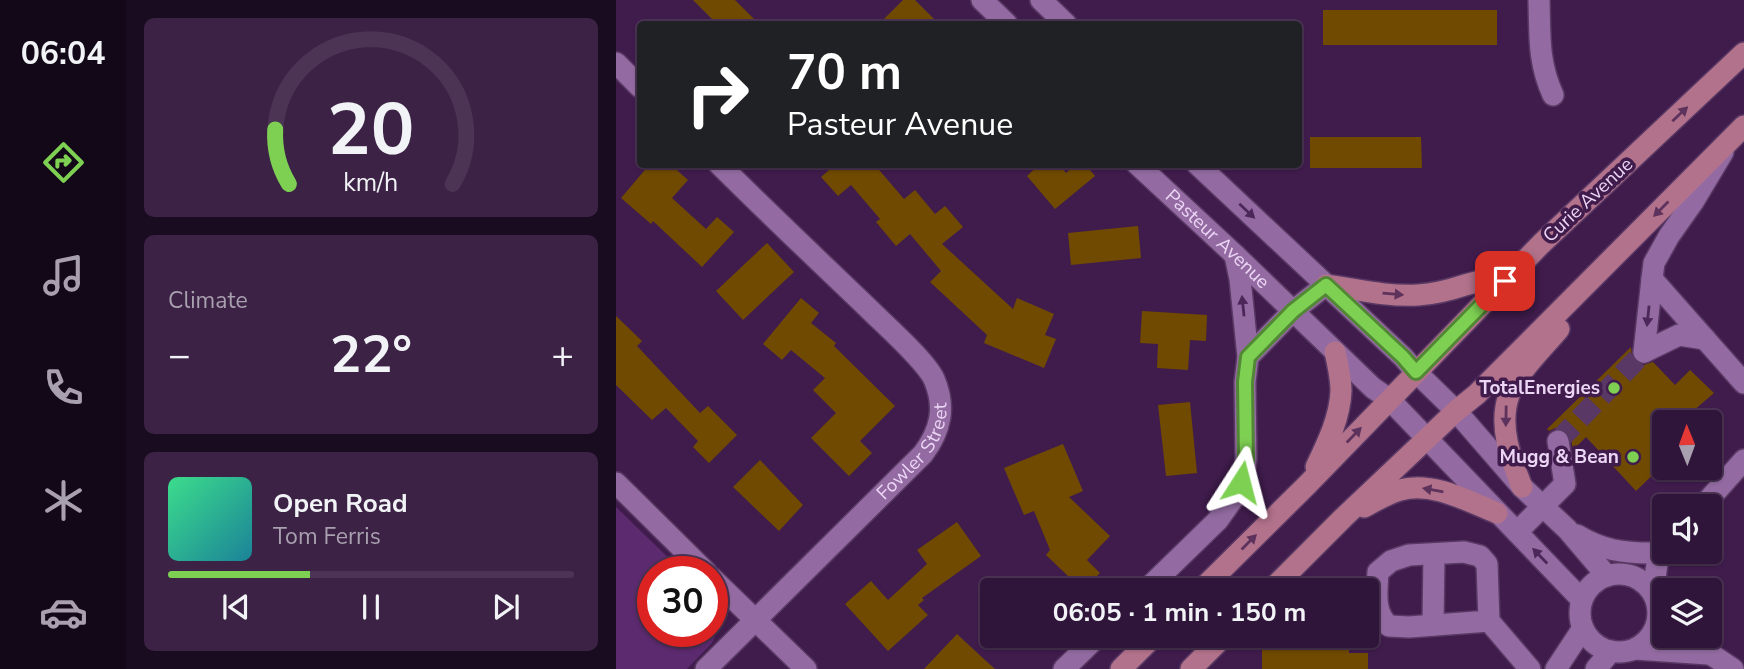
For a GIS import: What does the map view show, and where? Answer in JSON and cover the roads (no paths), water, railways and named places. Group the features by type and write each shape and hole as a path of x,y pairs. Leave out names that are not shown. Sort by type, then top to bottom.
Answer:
{"main road":[{"name":"Curie Avenue","path":"1213,578 1541,244 1744,53"},
{"path":"1283,578 1343,518 1477,394 1738,132"},
{"path":"1326,285 1401,295 1440,292 1493,277 1541,244"},
{"path":"1522,487 1509,452 1506,425 1508,397 1517,380 1567,320 1611,260"},
{"path":"1307,485 1328,442 1340,400 1340,378 1335,352"},
{"path":"1343,518 1393,492 1412,488 1434,489 1497,513"},
{"path":"1121,669 1142,648"},
{"path":"1191,669 1212,648"}],"street":[{"path":"982,0 1004,21"},
{"path":"1041,0 1063,21"},
{"path":"1539,0 1541,61 1553,95"},
{"path":"616,62 637,84"},
{"path":"1705,339 1679,335 1644,352 1654,263 1738,132"},
{"name":"Fowler Street","path":"706,669 923,454 940,421 940,402 932,376 923,364 723,168"},
{"name":"Pasteur Avenue","path":"1141,168 1373,388 1389,399 1582,600"},
{"path":"1201,168 1403,357 1457,411 1522,487 1615,575 1636,578 1647,585 1652,592"},
{"path":"1159,578 1219,520 1238,489 1246,460 1245,382 1248,357 1235,255"},
{"path":"1652,279 1744,383"},
{"path":"1248,357 1293,311 1326,285"},
{"path":"1517,532 1565,484 1558,441"},
{"path":"1714,494 1744,460"},
{"path":"616,483 690,556"},
{"path":"1567,529 1609,550 1630,553 1652,548"},
{"path":"1652,551 1615,575 1592,585 1582,600 1580,614 1583,628 1589,639 1599,647 1611,651 1635,649 1708,654"},
{"path":"1489,621 1388,626 1378,612 1377,572 1391,561 1409,555 1464,552 1480,556 1487,564 1489,621 1531,669"},
{"path":"1433,625 1434,554"},
{"path":"728,594 806,669"},
{"path":"1556,669 1583,628"},
{"path":"1635,649 1652,634"},
{"path":"1064,669 1086,648"},
{"path":"1700,648 1733,669"},
{"path":"1596,669 1611,651"}],"tunnel":[{"path":"1558,441 1644,352"}],"place":[{"name":"TotalEnergies","path":"1614,388"},
{"name":"Mugg & Bean","path":"1633,457"}]}
